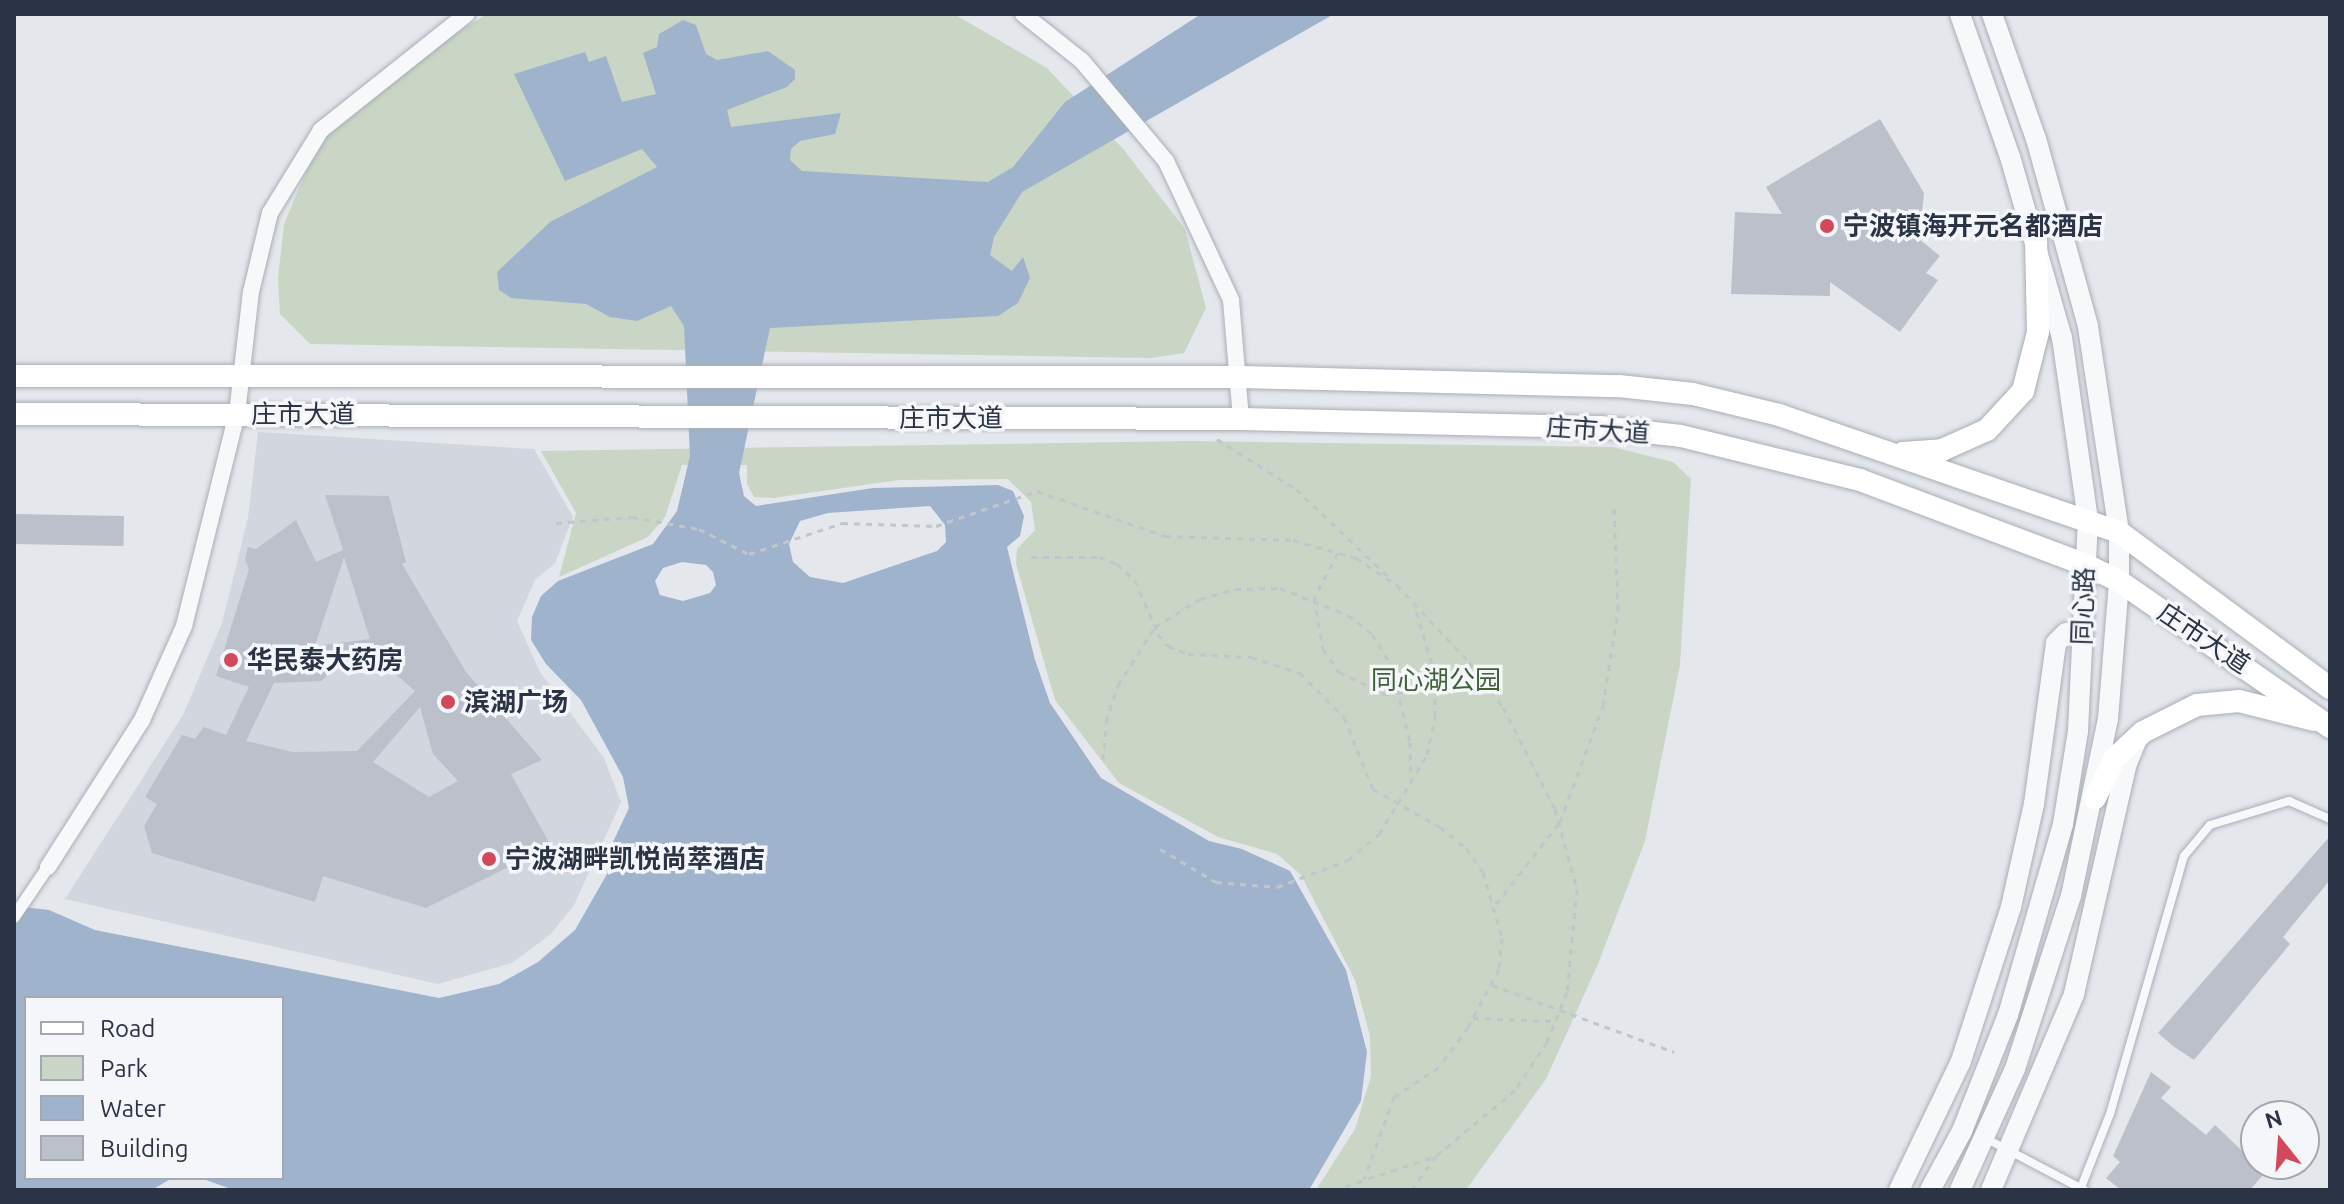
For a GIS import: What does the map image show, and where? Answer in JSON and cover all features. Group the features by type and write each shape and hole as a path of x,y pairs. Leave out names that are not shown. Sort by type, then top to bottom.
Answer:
{"main road":[{"path":"1895,454 1942,450 1987,430 2023,391 2038,332 2036,240"},
{"name":"庄市大道","path":"14,376 810,380 1240,377 1619,386 1693,394 1779,415 2119,532 2330,688"},
{"name":"庄市大道","path":"14,414 640,414 1241,419 1600,427 1681,436 1860,480 2084,564 2119,581 2328,725"},
{"path":"2095,798 2115,758 2169,716 2197,705 2225,702 2328,725"}],"street":[{"path":"14,917 142,720 184,626 237,414 251,292 270,213 321,130 467,14"},
{"path":"1023,14 1082,61 1123,103 1166,161 1231,300 1240,377 1241,419"},
{"name":"同心路","path":"1930,1190 1962,1131 2008,1015 2063,824 2078,731 2088,520 2062,338 2036,240 1960,14"},
{"name":"同心路","path":"1960,1190 1987,1139 2063,923 2095,798 2108,719 2119,581 2119,532 2088,326 2036,139 1992,14"},
{"path":"1899,1190 1961,1061 2011,907 2034,804 2056,643 2066,633 2083,630"},
{"path":"1991,1190 2011,1151 2074,994 2127,763 2137,738"}],"lane":[{"path":"1987,1139 2081,1189 2156,967 2184,856 2210,825 2289,801 2330,819"}],"path":[{"path":"1193,419 1231,451 1296,489 1413,600 1503,707 1560,822 1577,889 1576,935 1556,1021 1515,1090 1436,1156 1411,1190"},
{"path":"556,523 632,517 699,529 749,554 842,523 936,526 1037,491 1165,536 1293,540 1356,558 1397,585"},
{"path":"1496,904 1560,822 1603,706 1614,649 1619,535 1614,508"},
{"path":"1338,553 1314,598 1323,649 1339,672 1359,686 1402,695 1435,690"},
{"path":"1031,557 1099,557 1117,564 1135,580 1155,627 1168,646 1188,654 1251,657 1300,673 1344,717 1373,789 1398,807 1440,827 1466,848 1496,904 1502,938 1492,985 1439,1067 1394,1097 1364,1179"},
{"path":"1103,760 1106,722 1118,685 1155,627 1200,599 1235,589 1280,588 1314,598 1372,634 1402,695 1411,788"},
{"path":"1160,849 1206,877 1232,884 1277,887 1316,877 1359,851 1398,807 1427,755 1435,690 1426,635 1413,600"},
{"path":"1492,985 1559,1013 1674,1052"},
{"path":"1473,1018 1556,1021"},
{"path":"1334,1190 1436,1156"}],"shaded area":[{"path":"258,432 534,449 573,517 555,563 535,580 517,621 540,672 604,758 621,802 574,905 551,934 512,963 438,984 65,899 183,715 222,623 248,518"}],"green space":[{"path":"487,14 954,14 1047,68 1124,150 1185,229 1206,308 1184,353 1151,358 310,344 280,314 278,279 284,224 321,136 405,65"},
{"name":"同心湖公园","path":"1189,441 1613,447 1673,462 1691,479 1680,665 1645,841 1598,964 1546,1079 1466,1190 1316,1190 1355,1129 1371,1076 1370,1036 1355,980 1301,875 1277,854 1218,837 1119,783 1055,700 1016,564 1017,549 1035,530 1031,502 1008,479 899,480 773,498 754,497 747,484 747,465 682,465 665,517 648,537 559,577 576,513 541,451"}],"water":[{"path":"1201,14 1334,14 1022,192 994,237 990,255 1012,271 1023,257 1030,278 1018,303 998,316 770,328 739,473 744,496 756,506 873,488 998,485 1013,491 1024,516 1020,536 1007,547 1035,660 1050,703 1101,778 1209,841 1242,849 1290,871 1346,970 1367,1052 1361,1101 1309,1190 234,1190 206,1180 284,1180 284,996 24,996 24,1180 169,1180 152,1190 14,1190 14,906 49,910 95,930 439,998 499,984 538,962 575,930 615,860 613,842 629,808 623,777 581,700 546,664 531,640 532,617 541,596 558,581 653,544 677,511 690,456 684,326 671,306 637,321 610,317 586,304 511,298 499,290 497,272 550,222 657,167 642,149 565,181 514,74 585,52 589,62 606,56 622,102 656,94 643,53 657,47 659,34 683,20 696,25 706,54 717,60 768,51 795,70 795,79 787,87 727,110 731,127 841,113 835,134 800,141 791,149 790,160 802,171 988,182 1013,167 1065,102","holes":["930,506 945,525 946,542 937,551 843,583 810,577 793,562 789,544 800,521 828,513","682,562 706,565 713,572 716,585 710,593 683,601 660,595 655,581 663,568"]}],"building":[{"name":"宁波镇海开元名都酒店","path":"1880,119 1924,193 1919,239 1940,256 1926,273 1938,280 1900,332 1830,282 1830,296 1731,294 1735,212 1782,214 1766,187"},
{"name":"滨湖广场","path":"325,495 389,496 406,562 402,564 466,672 542,760 511,774 551,846 426,908 323,876 315,902 152,853 144,826 157,804 145,797 182,735 195,739 204,727 226,735 249,687 216,676 249,569 245,559 248,547 256,549 296,520 316,562 343,550","holes":["344,557 370,639 315,646","375,656 415,691 357,751 293,752 246,741 274,683 321,681 343,662","420,707 433,754 458,781 429,797 373,762"]},
{"path":"14,514 124,516 123,546 14,544"},
{"path":"2330,836 2330,880 2283,937 2290,944 2194,1060 2173,1046 2158,1033"},
{"path":"2151,1072 2171,1087 2161,1098 2206,1135 2215,1125 2240,1149 2240,1180 2259,1180 2250,1190 2121,1190 2106,1178 2120,1162 2113,1156"}],"place":[{"name":"宁波镇海开元名都酒店","path":"1827,226"},
{"name":"华民泰大药房","path":"231,660"},
{"name":"滨湖广场","path":"448,702"},
{"name":"宁波湖畔凯悦尚萃酒店","path":"489,859"}]}
